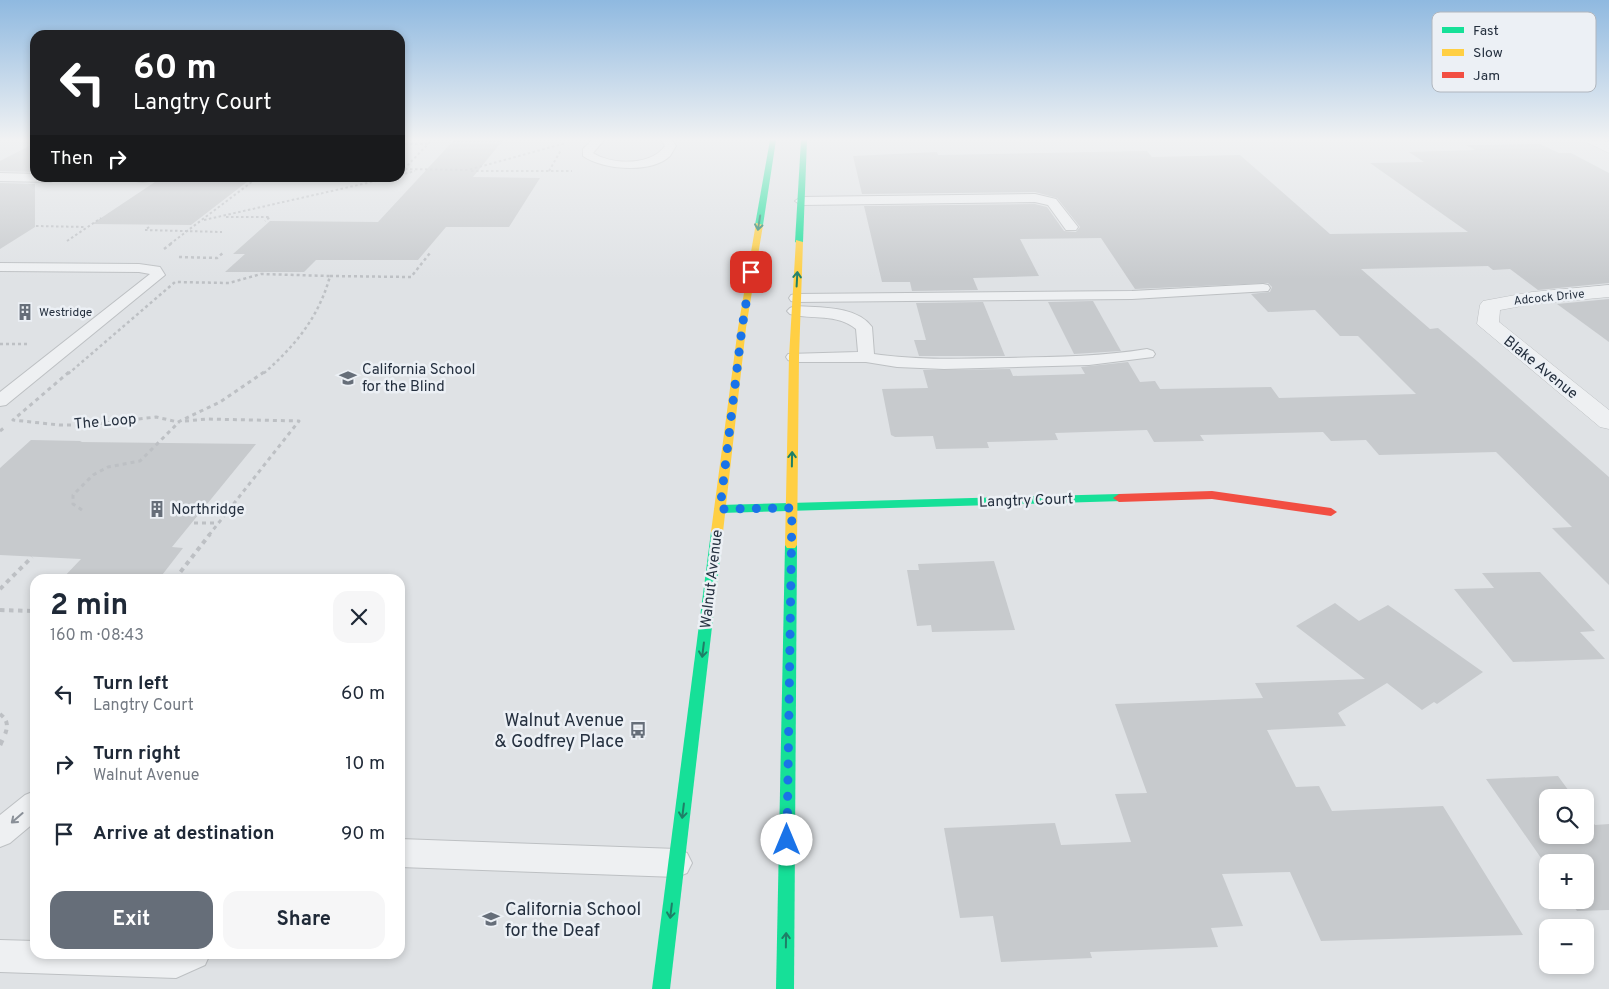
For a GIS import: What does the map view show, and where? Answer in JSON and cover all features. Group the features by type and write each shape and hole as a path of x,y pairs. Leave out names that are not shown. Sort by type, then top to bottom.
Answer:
{"main road":[{"name":"Walnut Avenue","path":"661,989 742,328 765,186"},
{"path":"785,989 794,357 802,186"},
{"name":"Langtry Court","path":"720,509 1212,494 1331,512"}],"street":[{"name":"Adcock Drive","path":"1490,305 1532,298 1609,291"},
{"name":"Blake Avenue","path":"1490,305 1488,324 1609,422"}],"lane":[{"path":"801,201 1035,198 1052,202 1071,227"},
{"path":"0,267 139,268 155,270 158,275 0,401"},
{"path":"796,304 1132,295 1263,288"},
{"path":"796,304 858,320 864,327 866,357"},
{"path":"794,357 866,357 882,361 954,363 1118,359 1147,354"},
{"path":"0,833 30,808"},
{"path":"405,853 677,863"},
{"path":"0,956 30,957"},
{"path":"88,959 176,962 183,959"}],"path":[{"path":"139,268 246,186"},
{"path":"201,221 354,186"},
{"path":"220,217 270,217 265,221"},
{"path":"36,226 87,227"},
{"path":"149,228 145,230 222,232"},
{"path":"330,276 411,277 430,253"},
{"name":"The Loop","path":"261,274 330,276 324,298 310,323 286,353 245,388 199,415 178,422 169,418 144,418 86,425 13,420 175,282 230,284 246,281 261,274"},
{"path":"0,344 32,344"},
{"path":"82,510 74,504 73,495 93,475 108,467 140,461 178,422 207,419 299,421 179,574"},
{"path":"194,523 219,524"},
{"path":"0,589 32,557"},
{"path":"0,610 30,611"},
{"path":"0,714 6,719 8,728 0,745"}],"building":[{"path":"0,186 35,186 35,227 0,249"},
{"path":"149,186 241,186 191,225 92,224"},
{"path":"411,186 535,186 509,227 446,227 418,260 316,260 304,272 225,272 245,254 233,254 270,221 378,222"},
{"path":"860,186 1275,186 1330,234 1468,232 1403,186 1609,186 1609,283 1538,290 1510,269 1493,270 1488,266 1361,269 1430,329 1438,328 1609,477 1609,585 1552,528 1572,527 1496,452 1379,455 1366,440 1331,441 1323,432 1200,435 1204,441 1154,442 1147,430 1055,433 1058,440 987,442 989,448 936,449 933,436 895,437 891,435 882,389 928,388 923,370 1010,369 1013,376 1085,374 1081,367 1128,362 1140,382 1155,381 1160,389 1271,387 1279,398 1416,394 1358,336 1340,336 1315,310 1268,312 1251,294 1270,292 1272,287 1268,283 1135,289 1101,238 1020,239 1039,276 973,278 978,290 912,291 910,282 882,282 864,206 1035,204 1047,207 1064,231 1076,232 1080,227 1057,198 1035,192 862,194"},
{"path":"1609,299 1609,342 1557,304"},
{"path":"1093,301 1121,351 1074,354 1048,302"},
{"path":"983,302 1005,356 919,356 914,340 926,340 916,303"},
{"name":"Northridge","path":"31,440 256,444 172,547 183,548 163,574 67,574 81,559 0,555 0,468"},
{"path":"994,561 1015,630 932,632 931,625 917,626 907,570 919,570 918,564"},
{"path":"1540,572 1595,631 1580,632 1605,659 1513,662 1454,589 1494,588 1482,573"},
{"path":"1335,603 1359,621 1388,605 1483,672 1437,704 1434,702 1422,710 1387,683 1338,713 1346,726 1267,730 1296,787 1319,786 1332,811 1443,806 1523,935 1321,941 1290,872 1222,874 1243,926 1211,928 1218,947 1090,952 1092,958 1001,962 993,916 960,918 944,828 1055,823 1061,845 1131,842 1115,794 1147,793 1115,704 1263,698 1255,683 1365,679 1296,626"},
{"path":"1558,776 1567,789 1539,789 1539,844 1594,844 1594,824 1609,824 1609,910 1577,911 1576,909 1594,909 1594,854 1539,855 1486,779"}],"traffic: fast":[{"path":"759,225 765,186"},
{"path":"799,242 802,186"},
{"path":"720,509 1119,498"},
{"path":"661,989 717,532"},
{"path":"785,989 791,545"}],"traffic: slow":[{"path":"717,532 742,328 759,225"},
{"path":"791,545 794,357 799,242"}],"traffic: jam":[{"path":"1119,498 1212,495 1331,512"}],"place":[{"name":"Westridge","path":"25,312"},
{"name":"California School for the Blind","path":"348,378"},
{"name":"Northridge","path":"157,509"},
{"name":"Walnut Avenue & Godfrey Place","path":"638,730"},
{"name":"California School for the Deaf","path":"491,919"}],"route":[{"path":"751,272 742,328 720,509 792,508 787,840"}]}
